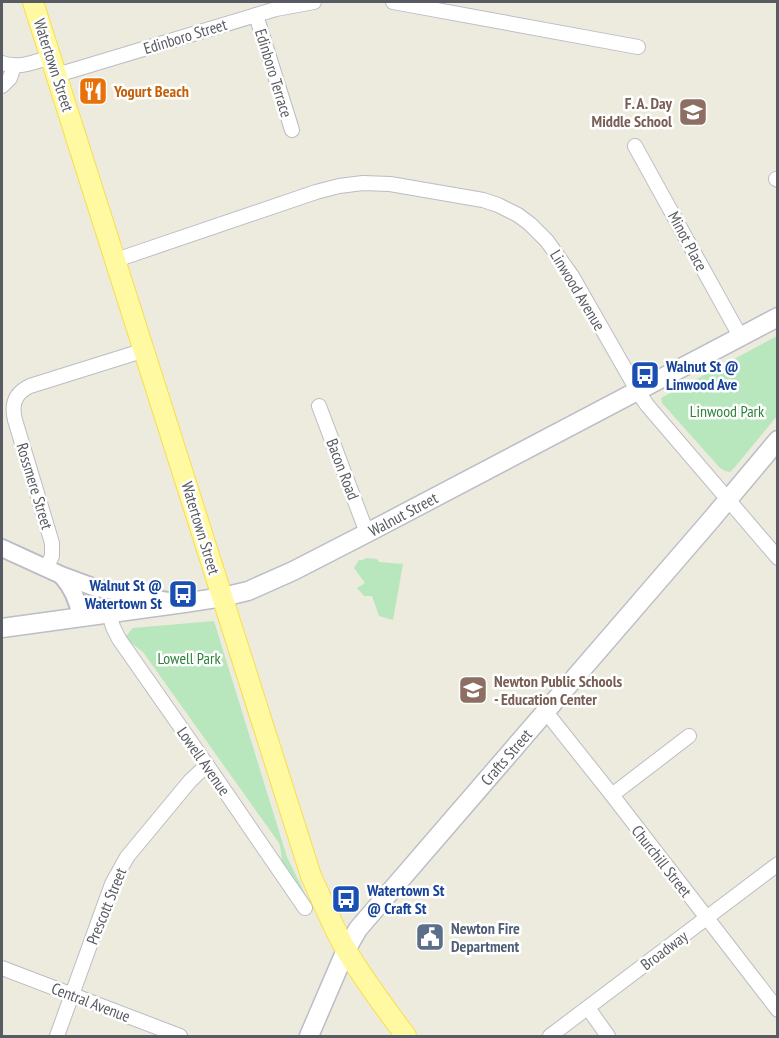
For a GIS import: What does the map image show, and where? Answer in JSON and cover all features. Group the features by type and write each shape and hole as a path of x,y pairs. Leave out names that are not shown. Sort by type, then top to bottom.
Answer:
{"main road":[{"name":"Watertown Street","path":"33,2 311,876 334,927 359,972 406,1036"},
{"name":"Walnut Street","path":"2,628 184,603 248,591 368,532 777,317"},
{"name":"Crafts Street","path":"309,1036 346,950 358,929 728,500 777,440"}],"street":[{"name":"Edinboro Street","path":"8,64 54,66 287,6 314,2"},
{"path":"393,2 638,47"},
{"name":"Edinboro Terrace","path":"256,15 292,130"},
{"path":"2,86 10,78 8,64"},
{"name":"Minot Place","path":"635,146 740,336"},
{"name":"Linwood Avenue","path":"116,260 339,186 390,184 483,200 498,205 518,215 547,241 572,276 650,409 777,558"},
{"name":"Rossmere Street","path":"54,572 51,557 52,543 15,420 13,407 15,399 22,389 145,350"},
{"name":"Bacon Road","path":"319,406 368,532"},
{"path":"2,548 54,572 108,591 184,603"},
{"path":"54,572 68,583 75,595 81,617"},
{"name":"Lowell Avenue","path":"109,613 118,639 305,908"},
{"name":"Churchill Street","path":"546,712 777,1010"},
{"path":"612,795 689,736"},
{"name":"Prescott Street","path":"57,1036 112,884 123,862 190,781 207,765"},
{"name":"Broadway","path":"550,1036 777,864"},
{"name":"Central Avenue","path":"2,968 180,1036"},
{"path":"588,1008 608,1036"}],"green space":[{"name":"Linwood Park","path":"777,336 777,416 735,467 730,472 725,471 662,403 661,398"},
{"path":"377,559 379,562 403,564 393,620 379,616 372,596 364,596 357,588 365,583 354,568 359,560"},
{"name":"Lowell Park","path":"214,621 287,857 308,900 282,862 279,843 143,652 126,636 133,628"}],"place":[{"name":"Yogurt Beach","path":"93,91"},
{"name":"F. A. Day Middle School","path":"693,112"},
{"name":"Walnut St @ Linwood Ave","path":"645,375"},
{"name":"Walnut St @ Watertown St","path":"183,594"},
{"name":"Newton Public Schools - Education Center","path":"473,690"},
{"name":"Watertown St @ Craft St","path":"346,899"},
{"name":"Newton Fire Department","path":"430,937"}]}
